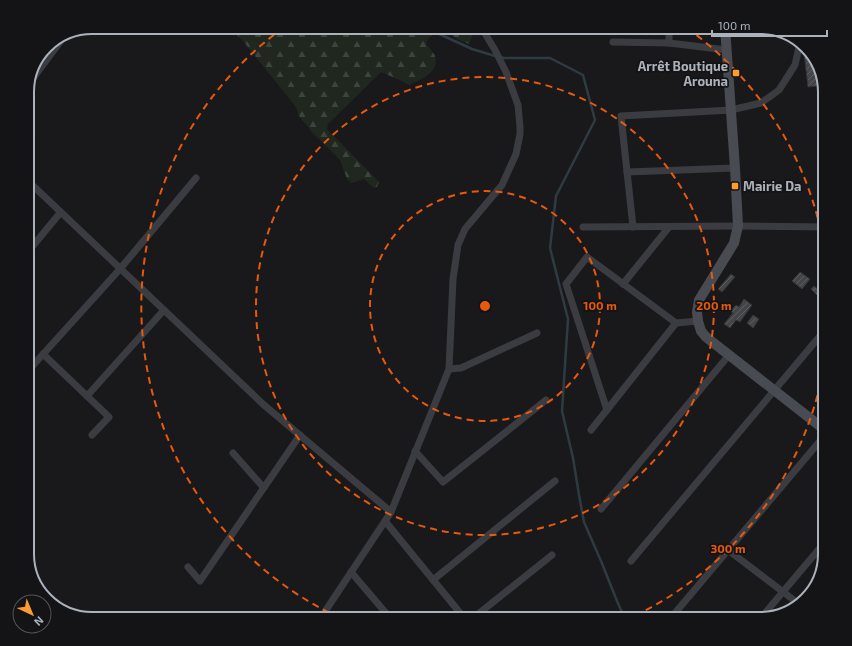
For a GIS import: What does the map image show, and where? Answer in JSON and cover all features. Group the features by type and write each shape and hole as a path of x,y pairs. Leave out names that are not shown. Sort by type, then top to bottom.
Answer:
{"street":[{"path":"325,612 391,512 450,369 453,279 458,245 465,229 502,185 516,154 520,134 518,105 506,72 485,34"},
{"path":"668,34 669,43"},
{"path":"726,34 738,226 734,243 699,300 697,312 698,321 701,331 706,337 818,425"},
{"path":"613,42 669,43 727,50"},
{"path":"38,72 57,46"},
{"path":"633,227 621,116 731,110 761,103 779,90 795,65 799,49"},
{"path":"627,172 735,168"},
{"path":"34,364 120,268 196,178"},
{"path":"34,187 264,405 391,512"},
{"path":"34,245 60,213"},
{"path":"623,284 669,226"},
{"path":"583,227 738,226 818,228"},
{"path":"607,410 566,284 587,257 676,323 698,321"},
{"path":"87,396 164,310"},
{"path":"591,430 676,323"},
{"path":"450,369 461,368 538,333"},
{"path":"631,561 818,338"},
{"path":"43,354 109,417 92,435"},
{"path":"601,509 729,355"},
{"path":"415,451 443,482 546,400"},
{"path":"188,567 200,581 300,436"},
{"path":"676,612 818,443"},
{"path":"233,453 264,488"},
{"path":"433,580 556,481"},
{"path":"385,521 459,612"},
{"path":"728,550 795,600"},
{"path":"766,611 818,550"},
{"path":"481,612 552,555"},
{"path":"351,572 385,612"}],"green space":[{"path":"236,34 433,34 426,43 434,54 436,62 435,67 428,75 409,85 381,72 328,124 327,129 379,182 377,187 374,188 364,179 351,183 347,179 340,160 312,132 299,116 296,107"},
{"path":"448,34 473,34 469,44"}],"building":[{"path":"804,54 812,66 817,81 817,86 808,87"},
{"path":"800,272 810,279 802,289 792,281"},
{"path":"731,274 735,277 722,292 718,289"},
{"path":"814,286 818,289 817,295 811,289"},
{"path":"744,299 752,305 740,322 736,320 730,328 724,324 733,313 730,311 736,305 739,307"},
{"path":"753,315 759,319 753,328 747,323"}],"waterway":[{"path":"439,34 472,49 495,56"},
{"path":"500,57 550,58 583,75 595,120 556,196 550,248 568,319 562,411 573,458 584,522 622,612"}],"place":[{"name":"Arrêt Boutique Arouna","path":"736,73"},
{"name":"Mairie Da","path":"735,186"}]}
